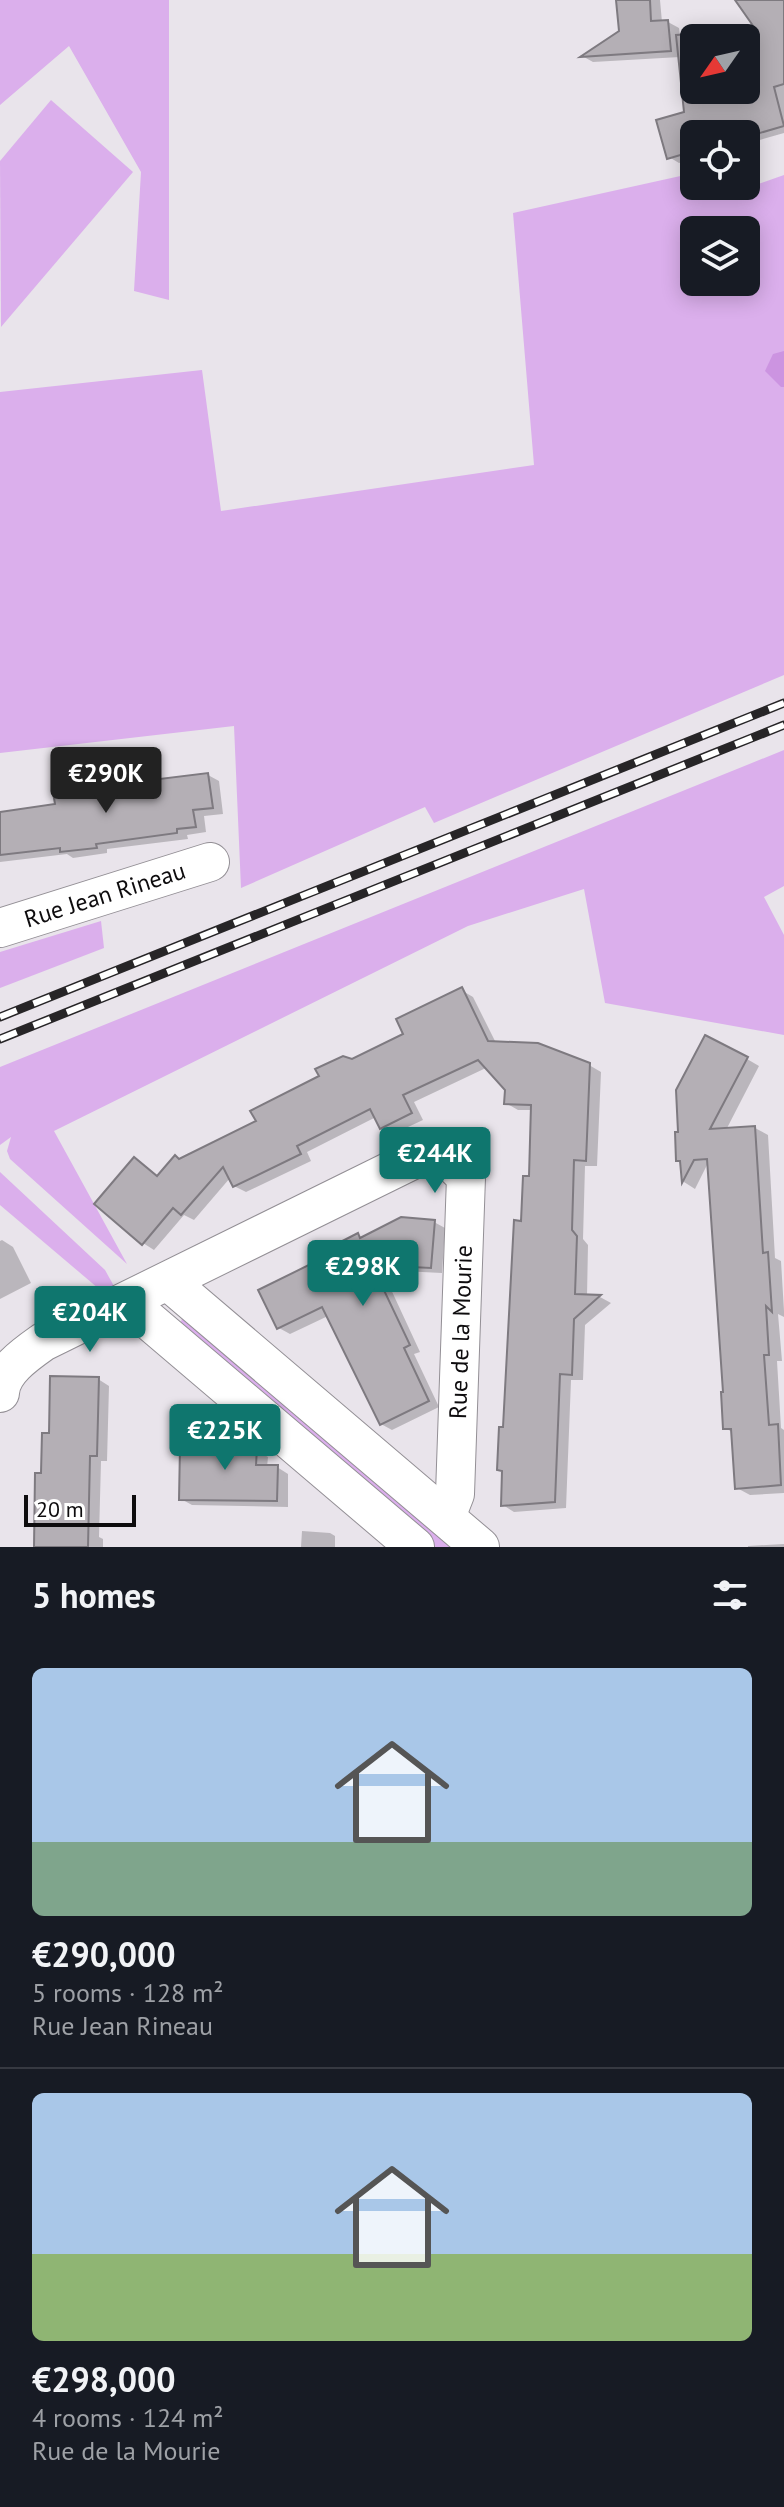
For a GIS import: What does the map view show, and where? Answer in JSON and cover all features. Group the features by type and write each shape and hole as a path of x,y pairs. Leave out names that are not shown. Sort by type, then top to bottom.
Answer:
{"street":[{"name":"Rue Jean Rineau","path":"0,928 210,862"},
{"name":"Rue de la Mourie","path":"147,1293 437,1148 466,1177 455,1494 446,1517"},
{"path":"0,1393 0,1385 19,1360 43,1342 147,1293"},
{"path":"147,1293 446,1517 480,1547"},
{"path":"147,1293 415,1547"}],"shaded area":[{"path":"0,0 169,0 169,300 134,291 141,172 69,46 0,105"},
{"path":"51,100 133,172 1,327 0,161"},
{"path":"784,175 784,675 434,823 425,807 241,888 234,726 0,753 0,392 202,370 221,511 534,465 513,213 680,176 680,200 760,200 760,183"},
{"path":"784,351 784,387 781,387 765,371 773,354"},
{"path":"784,750 784,886 764,897 784,935 784,1035 605,1003 584,889 468,926 54,1131 127,1264 10,1159 7,1151 11,1137 0,1145 0,1067"},
{"path":"101,921 104,948 0,988 0,952"},
{"path":"0,1172 105,1270 115,1288 105,1294 0,1205"},
{"path":"182,1318 462,1547 434,1547 179,1330"}],"building":[{"path":"616,0 650,0 651,21 668,20 671,51 580,57 619,31"},
{"path":"735,0 784,0 784,84 774,87 784,126 760,133 760,120 680,120 680,155 667,159 656,120 684,112 683,104 760,104 760,24 752,24"},
{"path":"676,35 680,35 680,74"},
{"path":"208,773 213,808 193,810 196,827 177,829 177,833 96,844 97,848 60,852 60,848 0,855 0,812 55,804 53,792"},
{"path":"462,987 488,1041 538,1043 590,1063 586,1161 574,1160 572,1230 577,1236 575,1294 601,1295 574,1319 572,1375 560,1374 555,1502 501,1506 502,1471 497,1470 499,1427 503,1427 514,1220 521,1221 523,1176 529,1176 531,1105 504,1104 505,1090 478,1060 403,1095 412,1113 380,1129 370,1109 297,1146 301,1154 233,1187 223,1167 181,1215 173,1208 142,1245 94,1204 134,1157 157,1176 175,1155 179,1159 256,1121 250,1111 319,1076 315,1069 343,1056 352,1059 403,1034 396,1019"},
{"path":"705,1035 748,1057 710,1129 755,1126 763,1253 768,1252 772,1312 766,1306 769,1355 764,1355 769,1425 778,1424 781,1485 735,1489 731,1429 723,1429 707,1159 694,1160 682,1183 680,1161 676,1161 676,1090"},
{"path":"401,1217 435,1220 431,1268 372,1265 410,1345 404,1348 429,1401 380,1425 322,1307 277,1329 258,1290 315,1262 312,1261 313,1256 358,1233 360,1238"},
{"path":"50,1376 99,1377 97,1456 90,1456 88,1547 34,1547 35,1473 41,1473 42,1433 49,1433"},
{"path":"200,1433 232,1434 232,1441 241,1441 240,1448 257,1448 256,1465 278,1465 277,1501 179,1500 180,1447 200,1447"}],"railway":[{"path":"0,1017 784,703"},
{"path":"0,1039 784,725"}]}
